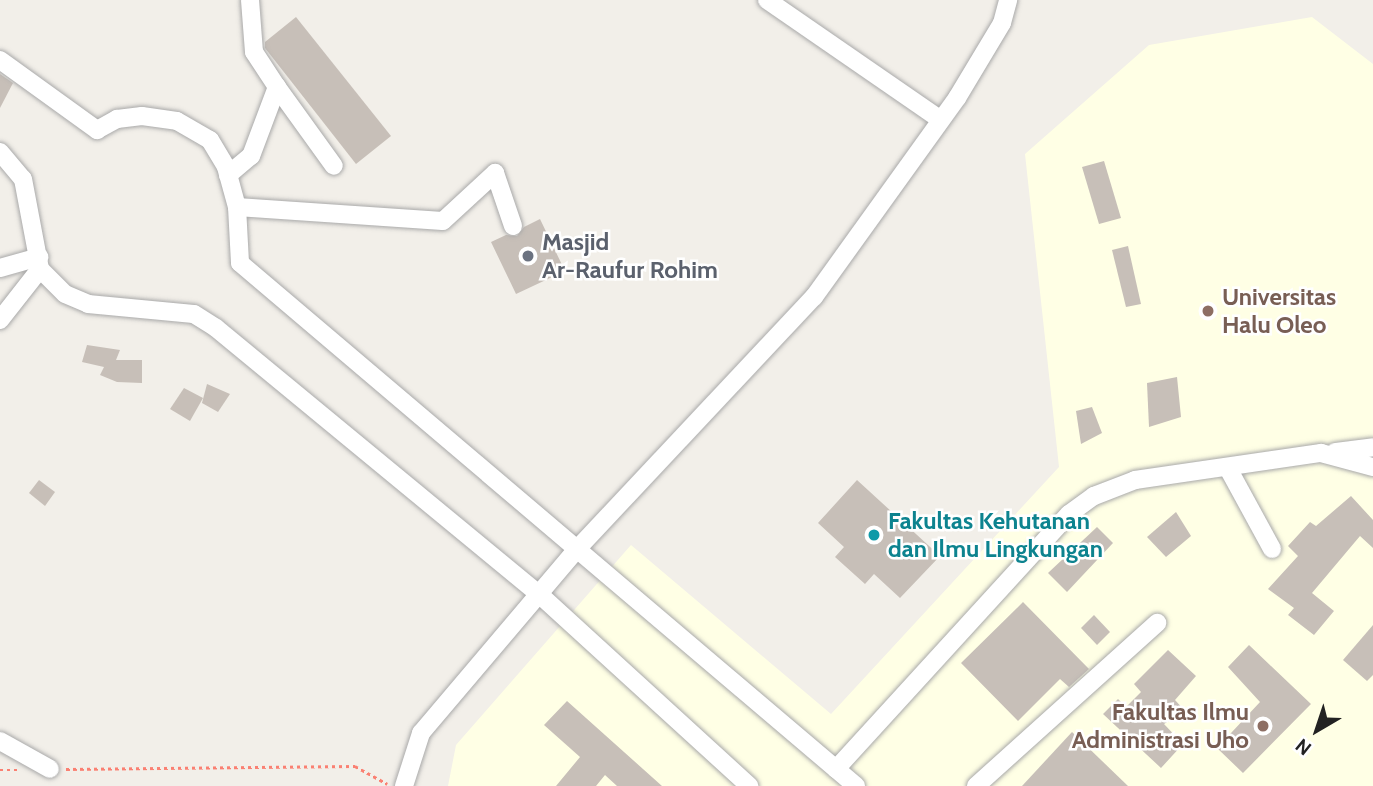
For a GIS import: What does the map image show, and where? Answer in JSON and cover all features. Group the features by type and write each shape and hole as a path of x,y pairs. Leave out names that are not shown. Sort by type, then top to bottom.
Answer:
{"street":[{"path":"250,0 254,52 334,166"},
{"path":"767,0 942,120"},
{"path":"404,786 421,733 578,548 814,297 942,120 1002,23 1008,0"},
{"path":"0,60 97,130 117,119 142,116 177,121 210,140 228,175 237,207 240,263 856,786"},
{"path":"228,175 251,156 277,87"},
{"path":"0,152 23,179 40,263 65,294 88,304 194,314 216,328 539,594 749,786"},
{"path":"237,207 443,221 495,173 513,226"},
{"path":"0,268 40,263"},
{"path":"0,320 40,263"},
{"path":"836,769 1069,514 1094,496 1135,480 1229,470 1321,453 1373,447"},
{"path":"1321,453 1373,467"},
{"path":"1229,470 1272,549"},
{"path":"976,786 1157,623"},
{"path":"0,741 50,769"}],"path":[{"path":"0,770 355,766 390,786"}],"shaded area":[{"name":"Universitas Halu Oleo","path":"1312,17 1373,64 1373,786 448,786 456,745 631,545 831,714 1059,467 1025,154 1149,45"}],"building":[{"path":"296,17 391,136 356,164 265,48 265,42"},
{"path":"0,74 13,83 0,108"},
{"path":"1104,161 1121,218 1099,224 1082,167"},
{"name":"Masjid Ar-Raufur Rohim","path":"540,219 565,271 516,294 491,242 506,235 517,236 524,227"},
{"path":"1128,246 1141,304 1126,307 1112,250"},
{"path":"87,345 120,350 116,360 142,360 142,383 117,382 100,375 104,367 82,362"},
{"path":"1177,377 1181,417 1149,427 1147,383"},
{"path":"207,384 230,394 218,412 202,403"},
{"path":"184,388 203,398 190,421 170,409"},
{"path":"1092,407 1102,433 1081,444 1076,411"},
{"path":"39,480 55,492 45,506 29,493"},
{"name":"Fakultas Kehutanan dan Ilmu Lingkungan","path":"857,480 940,556 900,598 874,574 865,584 835,557 844,547 818,523"},
{"path":"1351,496 1373,520 1373,548 1360,536 1312,593 1334,611 1314,635 1288,615 1294,608 1268,589 1298,556 1288,546 1310,522 1316,526"},
{"path":"1176,512 1191,536 1166,557 1147,537"},
{"path":"1097,527 1113,543 1067,592 1048,573"},
{"path":"1023,602 1089,669 1069,687 1060,679 1018,721 961,663"},
{"path":"1094,615 1110,632 1097,645 1081,628"},
{"path":"1373,625 1373,675 1367,681 1343,660"},
{"name":"Fakultas Ilmu Administrasi Uho","path":"1249,645 1311,704 1243,773 1217,748 1260,702 1228,667"},
{"path":"1168,650 1196,676 1175,700 1185,711 1164,724 1183,744 1161,768 1103,714 1118,699 1126,707 1141,692 1134,684"},
{"path":"567,701 662,786 617,786 605,775 596,786 556,786 580,757 544,725"},
{"path":"1072,732 1128,786 1022,786"}],"place":[{"name":"Masjid Ar-Raufur Rohim","path":"528,256"},
{"name":"Universitas Halu Oleo","path":"1208,311"},
{"name":"Fakultas Kehutanan dan Ilmu Lingkungan","path":"874,535"},
{"name":"Fakultas Ilmu Administrasi Uho","path":"1263,726"}]}
